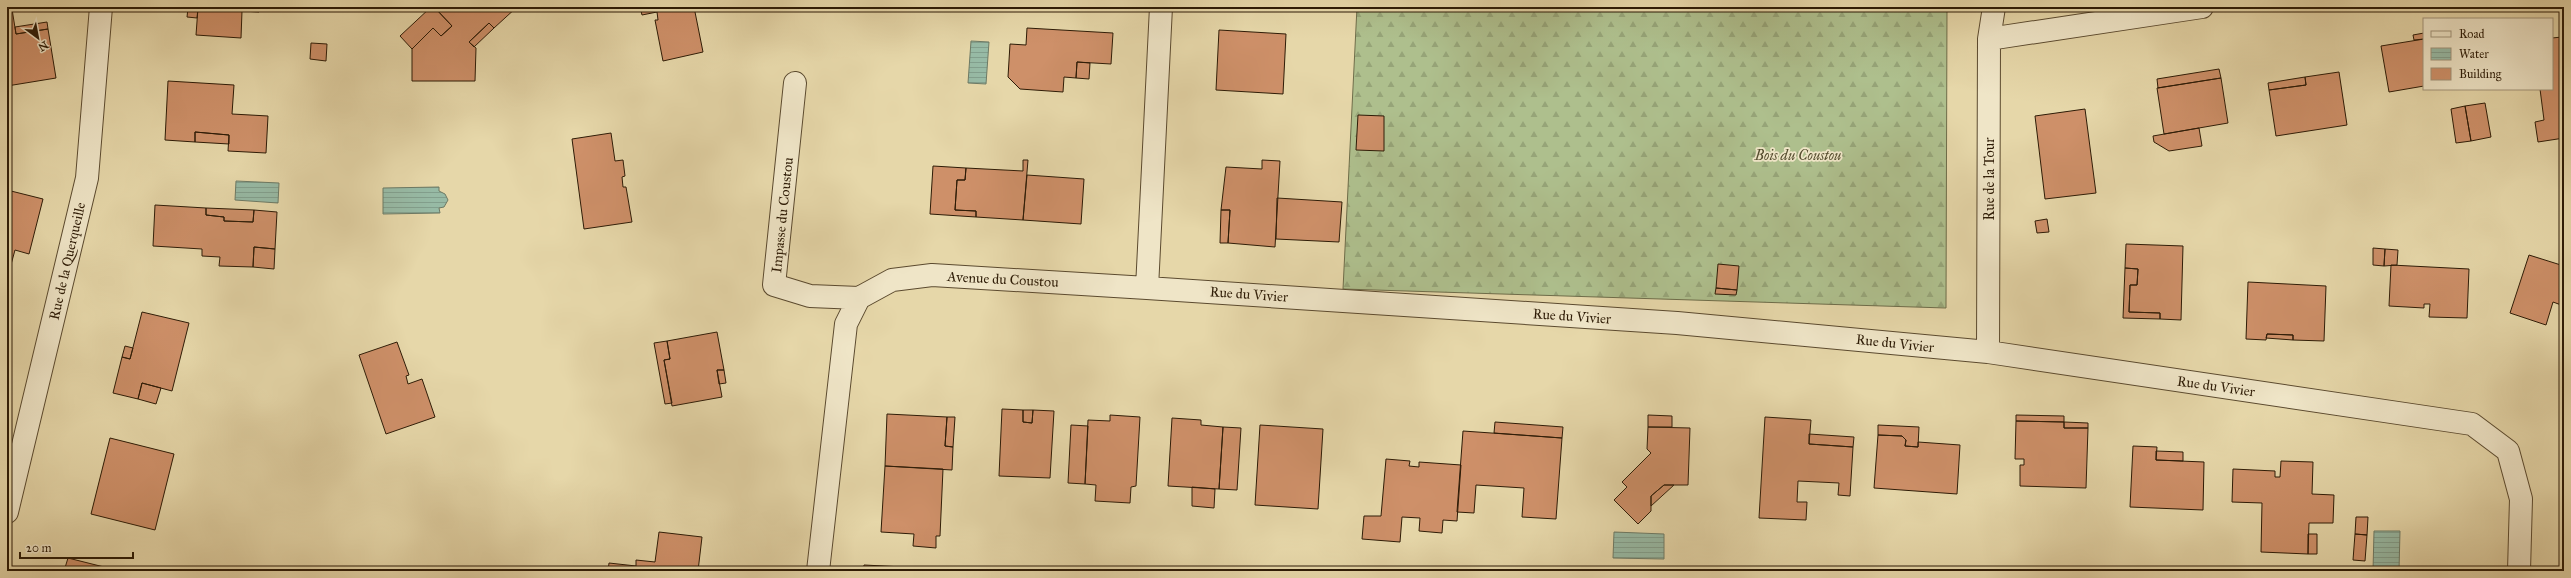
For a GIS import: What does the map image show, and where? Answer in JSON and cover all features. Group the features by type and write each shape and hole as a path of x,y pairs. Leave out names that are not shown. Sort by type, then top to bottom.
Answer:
{"street":[{"name":"Rue de la Querqueille","path":"7,512 86,178 101,7"},
{"path":"1147,288 1161,7"},
{"name":"Rue de la Tour","path":"1988,352 1989,39 1994,7"},
{"path":"1989,39 2202,7"},
{"name":"Impasse du Coustou","path":"795,82 774,285 810,296 859,298"},
{"name":"Avenue du Coustou","path":"859,298 892,280 932,275 1147,288"},
{"name":"Rue du Vivier","path":"1147,288 1677,323 1988,352 2472,424 2508,451 2521,500 2518,571"},
{"path":"818,571 846,324 859,298"}],"green space":[{"name":"Bois du Coustou","path":"1357,7 1947,7 1946,308 1343,289"}],"water":[{"path":"971,41 989,42 986,84 968,83"},
{"path":"236,181 279,183 278,203 235,200"},
{"path":"439,187 439,191 445,194 448,200 444,207 439,208 440,213 383,214 383,188"},
{"path":"2374,531 2400,531 2399,571 2373,571"},
{"path":"1614,532 1664,534 1664,559 1613,558"}],"building":[{"path":"181,7 259,7 259,12 242,11 241,38 196,35 198,8"},
{"path":"431,7 434,7 452,26 441,36 433,28 412,49 400,36"},
{"path":"441,7 517,7 494,28 489,23 469,42 476,48 475,81 412,81 412,49 433,28 441,36 452,26 437,10"},
{"path":"640,7 694,7 703,52 663,61 655,20 658,20 657,12 642,15"},
{"path":"188,8 198,8 197,18 187,17"},
{"path":"12,9 16,34 48,29 56,78 7,86 7,10"},
{"path":"47,22 48,29 16,34 15,27"},
{"path":"489,23 494,28 474,47 469,42"},
{"path":"1027,28 1113,33 1111,64 1077,62 1076,78 1064,77 1063,92 1020,89 1008,77 1010,44 1026,45"},
{"path":"1219,30 1286,34 1283,94 1216,90"},
{"path":"2423,33 2423,39 2414,40 2413,35"},
{"path":"2562,37 2564,138 2538,142 2535,122 2544,120 2540,90 2553,90 2553,38"},
{"path":"2423,39 2423,86 2389,92 2381,46"},
{"path":"311,43 327,44 326,61 310,59"},
{"path":"1077,62 1090,63 1089,79 1076,78"},
{"path":"2219,69 2221,78 2158,88 2157,79"},
{"path":"2339,72 2347,125 2276,136 2269,90 2306,85 2305,77"},
{"path":"2305,77 2306,85 2269,90 2268,83"},
{"path":"2221,78 2228,123 2164,134 2157,88"},
{"path":"168,81 234,85 232,114 268,116 266,153 228,151 229,135 195,132 195,142 165,140"},
{"path":"2485,103 2491,137 2471,141 2465,106"},
{"path":"2465,106 2471,141 2456,143 2451,109"},
{"path":"2085,109 2096,193 2045,199 2035,116"},
{"path":"1358,115 1384,116 1384,151 1356,150"},
{"path":"2199,128 2202,146 2169,151 2154,142 2153,136"},
{"path":"195,132 229,135 229,144 195,142"},
{"path":"611,133 615,161 623,160 625,176 622,177 623,187 626,187 632,222 584,229 572,139"},
{"path":"1023,160 1028,160 1023,220 976,217 976,211 955,210 957,180 965,180 966,168 1023,171"},
{"path":"1262,160 1280,161 1275,247 1228,243 1230,210 1221,210 1226,167 1262,169"},
{"path":"933,166 966,168 965,180 957,180 955,210 976,211 976,217 930,214"},
{"path":"1027,175 1084,179 1081,224 1023,220"},
{"path":"7,190 43,199 29,254 15,250 9,272 7,272"},
{"path":"1277,198 1342,202 1339,242 1276,239"},
{"path":"155,205 206,208 206,215 224,217 224,221 253,222 254,210 277,212 275,249 254,247 253,267 219,266 220,257 202,256 202,249 153,246"},
{"path":"206,208 254,210 253,222 224,221 224,217 206,215"},
{"path":"1221,210 1230,210 1228,243 1220,243"},
{"path":"2047,219 2049,232 2037,233 2035,221"},
{"path":"2126,244 2183,246 2181,320 2160,319 2160,313 2129,312 2130,285 2137,285 2138,269 2125,268"},
{"path":"254,247 275,249 274,269 253,267"},
{"path":"2373,248 2385,249 2384,266 2373,265"},
{"path":"2385,249 2398,250 2397,265 2384,266"},
{"path":"2529,255 2564,266 2564,306 2553,302 2546,325 2510,313"},
{"path":"1718,264 1739,266 1737,290 1716,288"},
{"path":"2391,265 2469,269 2467,318 2429,317 2430,304 2424,304 2424,308 2389,306"},
{"path":"2125,268 2138,269 2137,285 2130,285 2129,312 2160,313 2160,319 2123,318"},
{"path":"2248,282 2326,286 2324,341 2293,340 2293,335 2267,334 2266,340 2246,339"},
{"path":"1716,288 1737,290 1736,295 1715,294"},
{"path":"142,312 189,323 172,391 142,383 138,399 113,393 122,357 130,359"},
{"path":"717,332 724,370 717,370 722,397 672,406 664,360 670,359 667,341"},
{"path":"2267,334 2293,335 2293,340 2266,338"},
{"path":"667,341 670,359 664,360 672,403 665,404 654,343"},
{"path":"397,342 409,375 406,376 408,384 422,379 435,417 386,434 359,355"},
{"path":"125,346 133,348 130,359 122,357"},
{"path":"717,370 724,370 726,383 719,384"},
{"path":"142,383 161,388 156,404 138,399"},
{"path":"1002,409 1023,410 1023,422 1032,423 1033,410 1054,411 1050,478 999,476"},
{"path":"1023,410 1033,410 1032,423 1023,422"},
{"path":"887,414 947,417 945,446 953,447 952,470 885,466"},
{"path":"1110,415 1140,417 1136,486 1131,487 1130,503 1095,501 1096,485 1085,484 1088,420 1110,421"},
{"path":"1648,415 1672,416 1672,427 1648,427"},
{"path":"2016,415 2064,416 2064,422 2016,421"},
{"path":"947,417 955,417 953,447 945,446"},
{"path":"1765,417 1811,420 1809,444 1853,447 1850,496 1838,495 1839,483 1798,481 1797,502 1807,502 1806,520 1759,518"},
{"path":"1172,418 1201,420 1201,425 1223,427 1219,489 1168,486"},
{"path":"2016,421 2064,422 2064,428 2088,428 2086,488 2020,486 2020,465 2024,465 2024,459 2015,459"},
{"path":"1495,422 1563,427 1562,438 1494,433"},
{"path":"2064,422 2088,423 2088,428 2064,428"},
{"path":"1071,425 1088,426 1085,484 1068,483"},
{"path":"1260,425 1323,429 1318,509 1255,505"},
{"path":"1878,425 1919,427 1918,447 1905,446 1906,440 1902,436 1878,435"},
{"path":"1223,427 1241,428 1237,490 1219,489"},
{"path":"1648,427 1690,428 1688,485 1664,485 1651,496 1651,511 1638,524 1614,500 1627,487 1622,482 1651,453 1647,449"},
{"path":"1463,431 1562,438 1556,519 1522,517 1524,488 1476,485 1474,513 1457,512"},
{"path":"1809,434 1854,437 1853,447 1809,444"},
{"path":"1878,435 1902,436 1906,440 1905,446 1918,447 1918,442 1960,445 1957,494 1874,488"},
{"path":"110,438 174,454 155,530 91,514"},
{"path":"2133,446 2157,447 2156,460 2204,462 2203,510 2130,507"},
{"path":"2156,451 2183,452 2183,461 2156,460"},
{"path":"1386,459 1410,461 1409,466 1419,467 1419,462 1461,465 1457,521 1443,520 1442,533 1419,531 1420,518 1402,517 1400,542 1362,539 1364,516 1381,516"},
{"path":"2281,461 2313,462 2312,494 2334,495 2333,523 2309,523 2308,554 2261,552 2262,503 2232,502 2233,469 2275,471 2275,477 2280,477"},
{"path":"885,466 943,469 940,536 936,536 936,548 913,546 914,534 881,532"},
{"path":"1664,485 1674,485 1651,506 1651,496"},
{"path":"1192,487 1215,489 1214,508 1192,506"},
{"path":"2356,517 2368,517 2367,535 2355,534"},
{"path":"659,532 702,537 698,571 608,571 609,563 636,566 636,560 655,562"},
{"path":"2308,534 2317,534 2317,554 2308,554"},
{"path":"2355,534 2367,535 2365,561 2353,560"},
{"path":"68,558 116,570 116,571 64,571"},
{"path":"864,565 923,568 923,570 936,571 863,571"}]}
